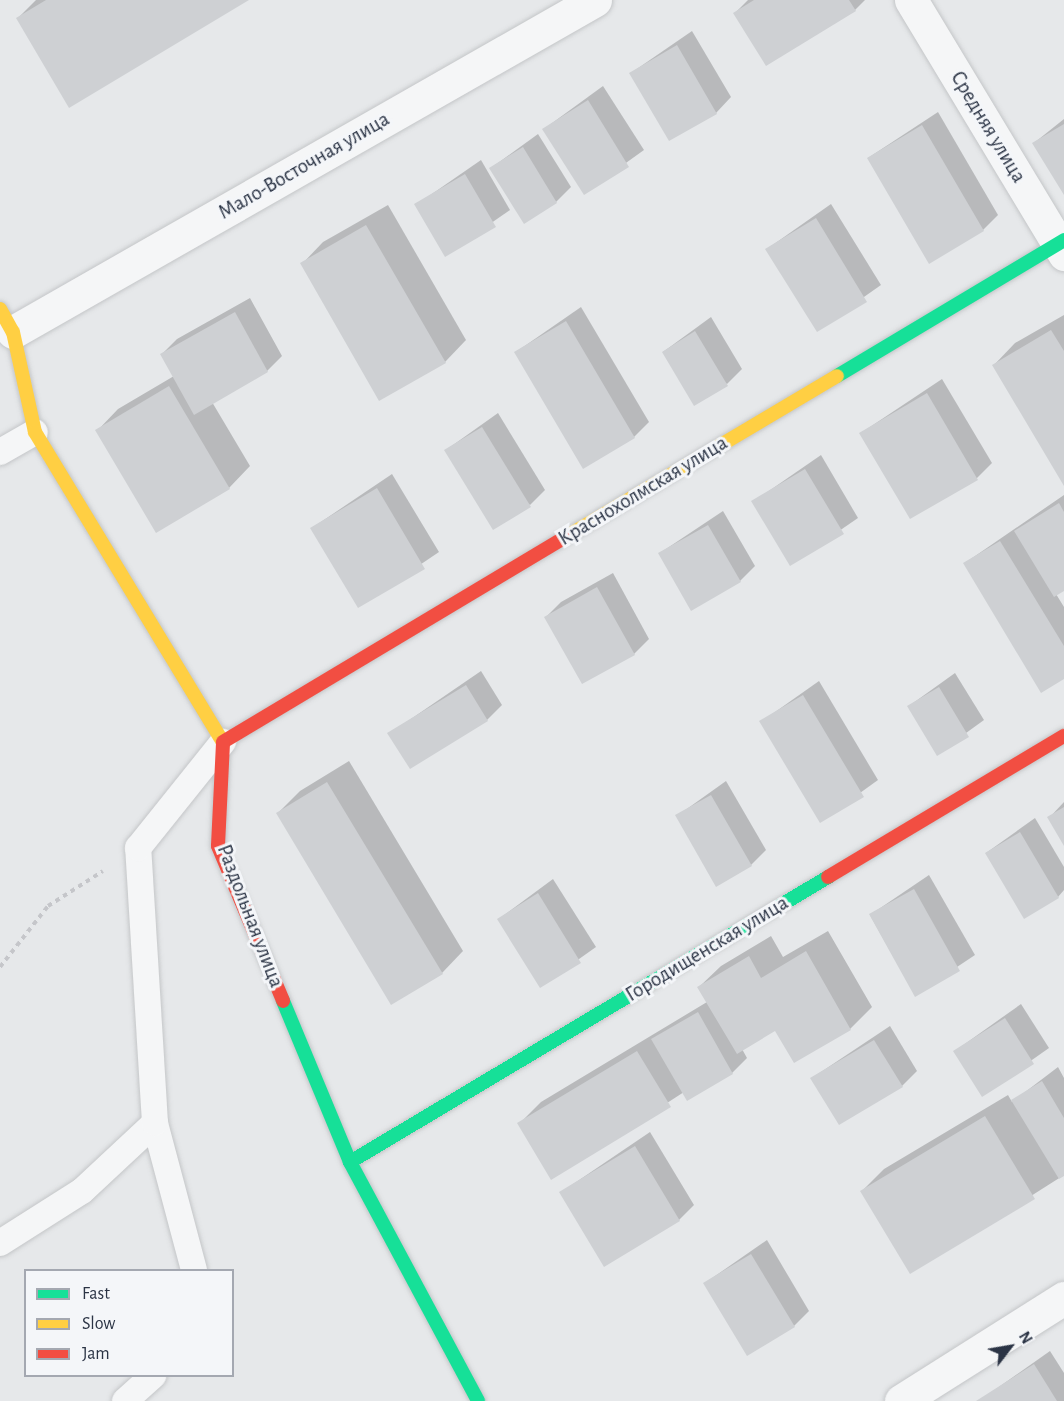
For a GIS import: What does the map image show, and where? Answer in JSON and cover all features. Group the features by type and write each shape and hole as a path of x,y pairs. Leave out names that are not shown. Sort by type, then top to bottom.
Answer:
{"street":[{"name":"Мало-Восточная улица","path":"7,320 595,0"},
{"name":"Средняя улица","path":"911,0 1062,246"},
{"name":"Краснохолмская улица","path":"223,742 1062,246"},
{"path":"7,320 35,432 223,742"},
{"name":"Городищенская улица","path":"350,1162 1064,736"},
{"name":"Раздольная улица","path":"223,742 218,846 350,1162 478,1401"},
{"path":"901,1401 1064,1298"}],"lane":[{"path":"0,452 35,432"},
{"path":"194,1269 155,1123 138,848 223,742"},
{"path":"0,1243 82,1191 155,1123"},
{"path":"125,1401 152,1377"}],"path":[{"path":"0,967 48,906 138,848"}],"building":[{"path":"46,0 249,0 69,108 16,18"},
{"path":"754,0 849,0 856,11 766,66 733,13"},
{"path":"677,45 717,114 669,141 629,73"},
{"path":"588,100 629,167 584,195 542,129"},
{"path":"1064,124 1064,195 1032,143"},
{"path":"922,125 984,231 929,264 867,158"},
{"path":"523,147 557,203 524,224 489,168"},
{"path":"465,174 496,227 445,257 414,204"},
{"path":"816,218 867,302 817,332 765,249"},
{"path":"366,225 446,363 379,401 300,263"},
{"path":"235,312 268,372 194,415 160,354"},
{"path":"566,321 635,438 583,469 514,352"},
{"path":"1051,330 1064,351 1064,486 992,365"},
{"path":"695,331 728,386 694,406 662,352"},
{"path":"169,386 230,489 156,533 95,430"},
{"path":"927,393 978,480 910,519 859,433"},
{"path":"482,427 531,507 493,530 444,450"},
{"path":"805,469 844,534 790,566 751,501"},
{"path":"377,488 425,569 358,608 310,528"},
{"path":"1059,503 1064,512 1064,591 1054,597 1014,531"},
{"path":"708,525 741,582 691,611 658,553"},
{"path":"1000,541 1064,646 1064,679 1041,693 963,563"},
{"path":"597,587 635,655 582,684 544,617"},
{"path":"466,685 488,721 410,769 387,733"},
{"path":"939,687 969,737 937,756 907,706"},
{"path":"803,695 864,797 820,823 759,721"},
{"path":"327,782 443,974 391,1005 276,813"},
{"path":"711,795 752,866 716,887 675,815"},
{"path":"1064,807 1064,846 1047,817"},
{"path":"1020,832 1059,898 1024,919 985,853"},
{"path":"914,889 960,971 915,997 869,914"},
{"path":"538,893 581,963 540,988 497,919"},
{"path":"806,951 851,1030 794,1063 775,1031 737,1054 697,987 749,956 761,978"},
{"path":"698,1012 733,1074 687,1101 651,1039"},
{"path":"1005,1018 1034,1064 982,1097 953,1051"},
{"path":"874,1040 903,1087 839,1125 810,1078"},
{"path":"637,1051 671,1107 551,1180 517,1123"},
{"path":"1042,1081 1064,1118 1064,1176 1059,1179 1011,1100"},
{"path":"985,1116 1035,1199 910,1274 860,1191"},
{"path":"635,1146 680,1221 604,1267 559,1192"},
{"path":"751,1254 795,1327 747,1356 703,1283"},
{"path":"1034,1364 1057,1401 976,1401"}],"traffic: fast":[{"path":"837,376 1064,240"},
{"path":"350,1162 828,877"},
{"path":"283,1001 350,1162 478,1401"}],"traffic: slow":[{"path":"0,309 13,332 35,432 223,743"},
{"path":"566,537 837,376"}],"traffic: jam":[{"path":"223,742 566,537"},
{"path":"828,877 1064,736"},
{"path":"223,743 218,846 283,1001"}]}
